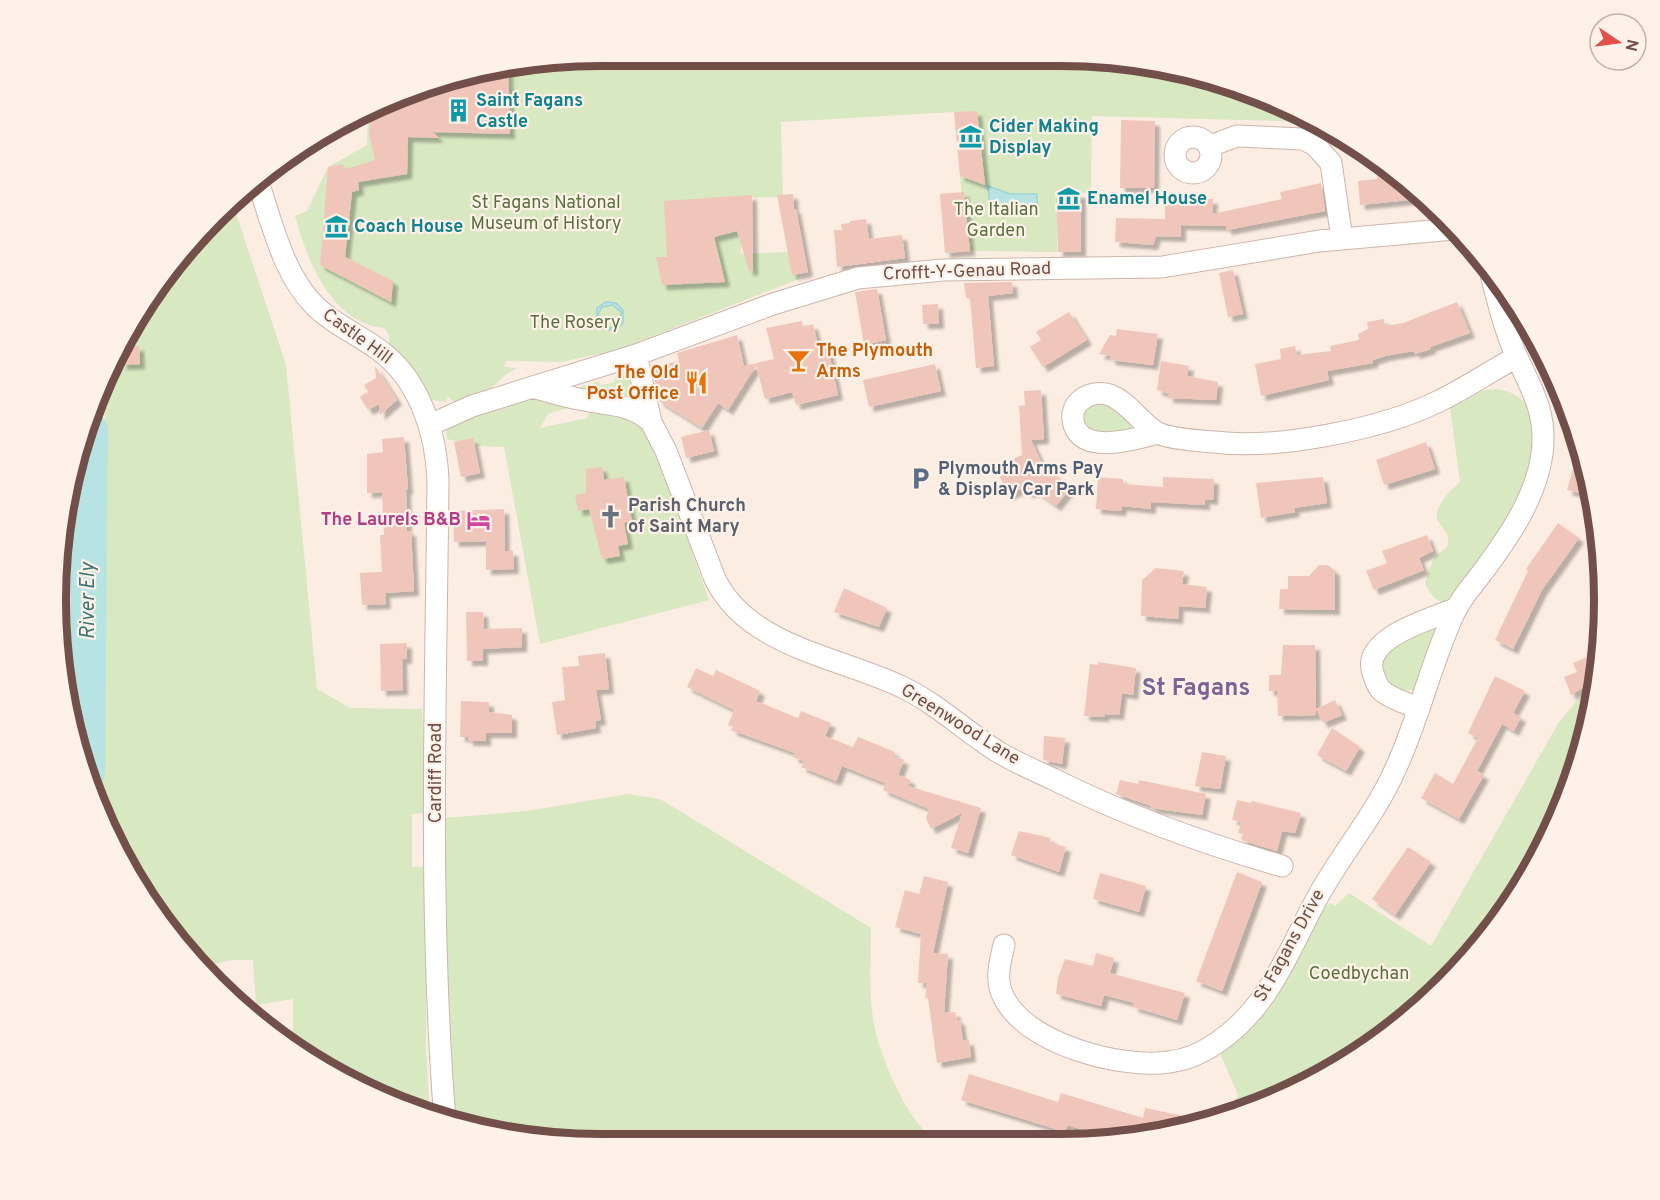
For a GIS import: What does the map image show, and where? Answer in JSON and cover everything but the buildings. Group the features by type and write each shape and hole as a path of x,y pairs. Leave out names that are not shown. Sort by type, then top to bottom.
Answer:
{"street":[{"path":"1210,146 1237,136 1304,139 1315,145 1331,163 1342,239"},
{"name":"Castle Hill","path":"260,189 281,249 303,292 315,307 395,364 417,395 430,425"},
{"name":"Crofft-Y-Genau Road","path":"430,425 472,406 636,355 784,300 872,276 943,270 1162,267 1342,239 1445,230"},
{"name":"St Fagans Drive","path":"1005,945 999,968 1002,994 1020,1018 1052,1039 1090,1053 1157,1063 1183,1059 1215,1044 1244,1021 1268,993 1317,898 1379,804 1419,709 1457,608 1520,515 1539,468 1543,435 1541,413 1533,387 1517,357 1497,294"},
{"name":"Greenwood Lane","path":"636,355 651,422 666,451 724,598 748,620 796,645 901,686 1000,753 1111,808 1208,845 1282,866"},
{"path":"1158,433 1235,444 1328,434 1391,419 1436,403 1517,357"},
{"path":"532,387 577,399 617,403 642,414 651,422"},
{"name":"Cardiff Road","path":"430,425 436,448 438,472 435,849 438,1025 444,1111"},
{"path":"1419,709 1382,691 1372,670 1373,658 1378,646 1388,637 1457,608"}],"green space":[{"name":"St Fagans National Museum of History","path":"600,66 1095,67 1164,76 1198,84 1232,94 1297,121 1092,116 1091,193 1081,193 1081,209 1057,209 1057,252 967,251 954,112 781,122 783,201 778,197 740,198 741,254 788,252 796,258 799,279 617,350 562,362 506,361 504,367 517,368 503,377 483,396 523,392 571,407 548,414 540,428 587,418 591,410 620,413 639,425 653,441 709,600 540,644 504,447 478,446 447,439 446,428 458,405 448,397 446,402 431,400 408,362 389,345 389,335 384,328 365,324 349,315 336,302 314,269 300,233 295,216 307,211 328,167 367,145 368,119 428,94 496,76 565,67"},
{"path":"235,210 286,365 317,689 350,708 422,709 427,813 412,814 412,867 426,866 426,1048 429,1106 364,1079 293,1037 293,999 256,1005 253,960 232,960 210,965 176,925 156,897 121,836 97,779 107,507 104,402 107,396 121,364 156,303 199,248"},
{"path":"627,371 633,378 635,399 576,389 598,381 601,385 613,383 618,375"},
{"path":"1495,389 1512,393 1524,402 1531,414 1534,444 1531,461 1506,530 1451,603 1441,602 1432,595 1425,583 1434,559 1448,543 1446,532 1437,518 1438,508 1444,498 1460,482 1450,408 1481,391"},
{"path":"1091,403 1111,404 1139,429 1104,434 1087,432 1081,413"},
{"path":"1434,628 1436,632 1414,689 1399,692 1384,683 1382,656 1391,645"},
{"name":"Coedbychan","path":"1586,690 1566,772 1539,836 1504,897 1461,952 1438,978 1412,1001 1357,1044 1296,1079 1231,1106 1238,1095 1219,1051 1271,1007 1325,907 1330,903 1335,906 1349,893 1431,946 1559,722"},
{"path":"628,794 660,799 871,928 871,1001 879,1044 902,1100 928,1134 565,1133 496,1124 455,1114 448,1007 445,818 527,811"}],"water":[{"path":"988,186 1010,194 1037,194 1037,209 990,208"},
{"path":"606,302 616,303 623,310 623,323 616,330 602,329 596,322 597,308","holes":["612,305 621,312 617,325 609,328 601,325 598,314 602,307"]}],"waterway":[{"name":"River Ely","path":"87,749 90,442"}],"place":[{"name":"Saint Fagans Castle","path":"458,111"},
{"name":"Cider Making Display","path":"971,137"},
{"name":"Enamel House","path":"1069,199"},
{"name":"Coach House","path":"336,227"},
{"name":"The Plymouth Arms","path":"798,361"},
{"name":"The Old Post Office","path":"697,383"},
{"name":"Plymouth Arms Pay & Display Car Park","path":"920,479"},
{"name":"Parish Church of Saint Mary","path":"610,516"},
{"name":"The Laurels B&B","path":"479,520"}],"district":[{"name":"St Fagans","path":"1196,689"}],"park label":[{"name":"The Italian Garden","path":"996,220"},
{"name":"The Rosery","path":"575,323"}]}
